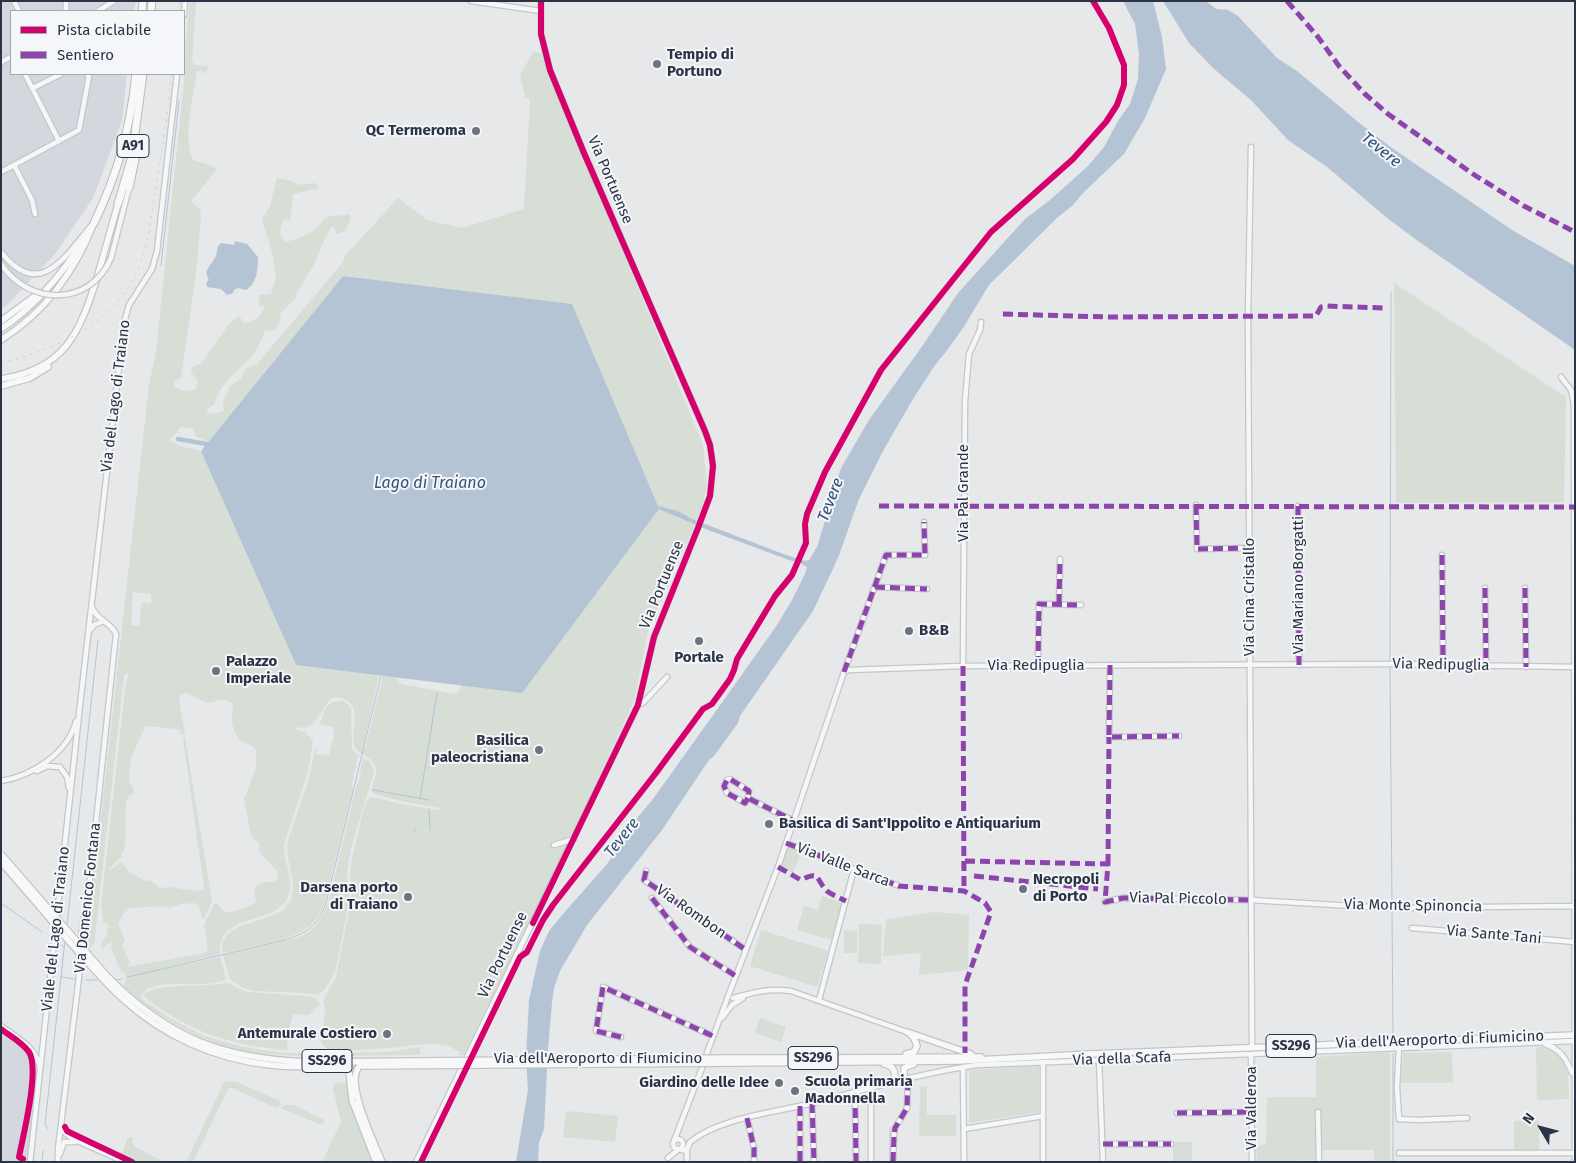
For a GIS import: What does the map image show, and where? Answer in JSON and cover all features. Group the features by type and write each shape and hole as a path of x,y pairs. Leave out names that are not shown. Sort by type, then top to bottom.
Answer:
{"highway":[{"name":"A91","path":"94,224 120,161 127,135 136,75"},
{"name":"A91","path":"118,204 132,156 145,75"},
{"path":"129,188 141,129 145,75"}],"main road":[{"path":"1,386 18,382 40,372 60,356 70,342 86,310 118,204"},
{"path":"1,329 24,312 54,280 71,259 94,224"},
{"path":"1,340 26,322 49,300 80,255 94,224"},
{"path":"1,321 54,280"},
{"path":"1,379 15,377 38,369 59,354 70,342"},
{"name":"Via dell'Aeroporto di Fiumicino","path":"1,854 118,988 152,1016 178,1032 215,1048 264,1059 362,1063 983,1057 1574,1038"},
{"name":"Via dell'Aeroporto di Fiumicino","path":"1,862 103,980 139,1013 158,1026 193,1045 213,1053 269,1065 350,1066 362,1063"},
{"path":"907,1032 965,1053 983,1057"},
{"path":"894,1057 911,1053 916,1049 917,1044 914,1038 907,1032"},
{"name":"Via dell'Aeroporto di Fiumicino","path":"733,1060 926,1062 1035,1056"},
{"path":"872,1062 888,1065 893,1068 895,1071 895,1082"},
{"path":"906,1080 904,1068 926,1062"},
{"path":"362,1063 352,1081 382,1162"},
{"path":"350,1066 352,1100 376,1162"}],"street":[{"path":"100,10 114,1"},
{"path":"471,1 541,11"},
{"name":"Via Portuense","path":"416,1162 638,705 654,637 703,517 710,496 713,477 708,438 554,80 542,40 542,1"},
{"path":"26,75 59,140"},
{"path":"33,88 59,75"},
{"path":"1,172 79,130 88,75"},
{"name":"Via del Lago di Traiano","path":"81,696 124,322 129,305 152,269 157,251 177,75"},
{"name":"Via Cima Cristallo","path":"1251,147 1248,316 1252,1047"},
{"path":"14,164 32,200 35,214"},
{"path":"1,264 23,286 41,294 56,295 74,292 90,284 101,274 111,258 129,188"},
{"path":"1,252 20,269 32,273 45,272 63,260 94,224"},
{"name":"Via Pal Grande","path":"963,666 965,401 969,354 982,322"},
{"path":"1561,377 1571,390 1574,404 1575,1162"},
{"path":"1196,505 1197,549 1250,548"},
{"name":"Via Mariano Borgatti","path":"1298,506 1299,665"},
{"path":"707,1053 794,821 886,555 925,555 924,522"},
{"path":"1442,555 1443,665"},
{"path":"1059,604 1060,559"},
{"path":"875,587 927,589"},
{"path":"1485,588 1486,666"},
{"path":"1525,588 1526,666"},
{"path":"92,604 95,614 104,621"},
{"path":"1038,666 1039,604 1082,605"},
{"path":"88,632 94,625 104,621"},
{"name":"Via Domenico Fontana","path":"58,1161 79,977 79,956 88,898 116,634 111,625 104,621"},
{"name":"Via Redipuglia","path":"844,672 854,669 963,666 1396,664 1574,667"},
{"path":"1110,665 1109,737 1180,736"},
{"path":"638,705 643,703 667,677"},
{"name":"Viale del Lago di Traiano","path":"30,1162 81,696"},
{"path":"1,783 27,773 56,753 72,732 80,705"},
{"path":"56,753 56,760 67,777 69,800"},
{"path":"1,783 22,778 43,767 56,765 60,767"},
{"path":"730,778 749,791 748,798 744,803 727,793 724,786 726,780 730,778"},
{"path":"748,798 794,821"},
{"path":"554,845 574,839"},
{"name":"Via Valle Sarca","path":"786,843 899,886"},
{"path":"819,1000 854,869"},
{"name":"Via Rombon","path":"646,871 644,880 746,950"},
{"path":"652,898 690,947 736,976"},
{"name":"Via Pal Piccolo","path":"1105,902 1122,898 1251,900"},
{"name":"Via Monte Spinoncia","path":"1251,900 1387,908 1574,906"},
{"name":"Via Sante Tani","path":"1412,928 1574,942"},
{"path":"621,1037 596,1031 603,987 713,1036"},
{"path":"726,1001 774,988 819,1000 907,1032"},
{"path":"730,990 734,1002 733,1005"},
{"path":"719,1022 733,1005 748,994"},
{"path":"726,1001 728,1005 733,1005"},
{"path":"1,1026 34,1053 38,1059 40,1072"},
{"name":"Via della Scafa","path":"690,1142 717,1126 895,1082 976,1065 1541,1043 1574,1038"},
{"path":"1541,1043 1558,1049 1574,1075"},
{"path":"1399,1048 1397,1087 1399,1119 1467,1118"},
{"name":"Via Valderoa","path":"1252,1054 1252,1162"},
{"path":"1099,1060 1103,1162"},
{"path":"1043,1062 1043,1162"},
{"path":"962,1067 964,1162"},
{"path":"667,1160 702,1068"},
{"path":"893,1162 895,1128 907,1108 906,1080"},
{"path":"871,1088 871,1162"},
{"path":"855,1093 856,1162"},
{"path":"812,1103 814,1162"},
{"path":"800,1106 800,1162"},
{"path":"1177,1113 1252,1112"},
{"path":"1318,1112 1319,1162"},
{"path":"964,1129 1043,1116"},
{"path":"747,1118 754,1148 754,1162"},
{"path":"62,1123 65,1133 125,1162"},
{"path":"667,1160 683,1146 679,1129"},
{"path":"674,1142 678,1138 690,1142 687,1151 687,1162"},
{"path":"58,1161 64,1142 83,1143"},
{"path":"674,1142 675,1148 687,1151"},
{"path":"1103,1144 1171,1144"},
{"path":"1399,1153 1575,1153"}],"shaded area":[{"path":"1,1 136,1 134,10 10,10 10,75 127,75 122,121 93,198 56,253 7,305 1,308"},
{"path":"190,1 196,1 192,61 195,65 209,66 206,74 202,71 197,71 190,117 190,151 193,160 217,169 191,202 200,209 201,218 196,273 181,378 174,381 175,387 184,391 196,389 198,381 191,372 192,367 201,364 229,324 239,316 245,324 258,318 265,307 258,305 260,295 271,294 276,278 273,256 262,219 270,206 277,178 292,181 298,185 315,183 319,188 293,194 290,221 284,219 281,228 285,242 311,232 323,220 329,217 349,214 351,219 345,231 336,234 332,226 296,298 279,315 281,318 276,329 265,330 253,355 224,384 215,404 206,410 210,414 224,411 223,401 230,386 241,379 246,369 258,363 344,261 344,257 398,198 427,220 462,228 524,209 530,99 525,97 520,75 533,52 541,53 703,445 707,484 702,508 648,631 634,701 571,837 553,842 554,848 568,844 464,1055 459,1055 459,1052 451,1047 430,1044 359,1050 333,1050 327,1048 321,1040 325,1013 323,1001 336,977 352,895 350,875 352,859 367,800 372,797 401,804 441,810 372,793 376,768 369,758 360,753 355,747 353,735 354,709 346,700 337,697 331,699 326,704 313,724 294,729 305,732 313,741 308,772 284,844 290,879 289,893 286,900 279,908 269,914 236,925 227,932 221,941 220,954 151,971 220,957 225,980 205,984 155,986 145,990 141,997 168,1017 202,1035 255,1049 285,1053 330,1053 390,1052 420,1047 420,1055 292,1056 251,1052 233,1048 183,1029 152,1010 123,988 126,979 125,972 122,973 111,948 112,941 103,948 100,945 107,934 108,924 103,922 101,905 125,689 129,672 124,676 94,946 93,943 89,950 84,944 91,907 149,385 156,352","holes":["343,276 571,304 659,509 522,692 463,685 456,694 401,684 395,677 383,676 365,749 363,749 379,675 296,665 201,451 180,446 170,440 181,427 193,429 196,437 209,441","133,592 151,594 151,603 142,602 139,626 131,625","184,693 205,702 219,700 231,702 233,707 232,723 238,739 253,747 256,751 256,768 244,799 251,836 260,845 259,851 261,854 277,871 278,878 274,882 258,884 255,890 256,902 246,907 226,912 215,903 204,925 208,950 205,953 127,967 130,962 122,946 125,940 118,923 124,913 130,908 159,906 170,908 181,904 195,903 199,906 203,920 211,904 212,898 185,737 183,739 203,890 195,891 171,887 160,888 151,881 143,880 130,872 121,862 109,871 121,857 125,846 126,803 129,795 132,795 134,791 129,780 131,758 145,727 177,729 180,730 182,735 185,734 179,700 180,696"]},
{"path":"1394,283 1566,397 1564,502 1396,503"},
{"path":"342,701 349,705 351,710 352,749 371,763 374,772 351,847 347,872 349,903 335,972 325,989 318,995 254,991 243,988 230,979 223,955 282,940 223,953 223,943 227,935 235,929 276,914 283,910 289,902 293,885 287,849 288,840 308,782 315,749 317,749 316,754 331,755 329,754 334,736 333,727 320,724 325,708 333,702","holes":["358,756 363,758 360,771 361,776 356,787 327,905 320,920 311,930 289,940 289,937 310,925 317,918 324,905 353,788 352,784"]},
{"path":"788,845 802,850 793,873 780,867"},
{"path":"822,896 843,903 832,940 797,930 804,906 817,910 812,928"},
{"path":"935,912 969,915 968,970 919,975 921,954 883,956 886,919"},
{"path":"859,924 882,925 881,964 858,963"},
{"path":"761,930 828,951 817,987 750,966"},
{"path":"844,930 857,931 857,953 844,953"},
{"path":"227,983 247,992 314,997 320,1004 309,1015 293,1014 288,1033 287,1050 282,1050 246,1045 210,1035 180,1021 149,1001 144,995 149,991 169,987"},
{"path":"760,1018 786,1027 781,1042 755,1033"},
{"path":"1,1031 22,1045 37,1071 27,1162 1,1162"},
{"path":"1536,1047 1547,1048 1561,1057 1567,1072 1569,1099 1537,1100"},
{"path":"1390,1052 1390,1162 1374,1162 1374,1150 1321,1150 1321,1110 1316,1109 1316,1160 1257,1162 1256,1146 1266,1144 1267,1097 1316,1097 1316,1057"},
{"path":"1452,1052 1453,1083 1401,1083 1403,1053"},
{"path":"1039,1066 1039,1112 969,1123 969,1070"},
{"path":"228,1081 237,1082 279,1100 281,1104 276,1108 232,1088 228,1089 193,1162 186,1162 223,1083"},
{"path":"346,1082 354,1111 374,1162 322,1162 341,1122 333,1088 334,1083"},
{"path":"920,1086 927,1086 927,1115 956,1115 956,1136 919,1136"},
{"path":"284,1105 294,1105 324,1120 323,1123 319,1124 281,1108"},
{"path":"566,1111 618,1116 615,1142 563,1137"},
{"path":"1539,1120 1539,1150 1514,1150 1514,1121"},
{"path":"128,1137 133,1137 132,1142 134,1146 164,1162 137,1162 122,1154"},
{"path":"1173,1142 1192,1142 1192,1162 1173,1162"}],"water":[{"name":"Lago di Traiano","path":"1123,1 1153,1 1162,37 1166,69 1145,118 1124,154 989,285 963,328 935,365 913,399 883,451 859,499 838,558 813,611 740,716 738,723 709,760 662,830 587,925 560,971 554,988 548,1049 544,1129 539,1143 538,1162 516,1162 528,1090 526,1055 529,1000 540,951 549,931 607,864 632,824 653,799 775,628 791,602 807,567 708,530 659,509 522,693 296,665 201,451 343,276 572,304 658,506 678,511 692,519 786,555 805,561 809,560 817,547 841,468 869,420 958,293 1025,219 1050,200 1088,166 1104,147 1130,104 1138,79 1139,54 1135,24"},
{"name":"Tevere","path":"1163,1 1206,1 1216,9 1228,10 1238,16 1277,58 1297,71 1392,148 1512,230 1575,266 1575,350 1418,241 1386,217 1327,167 1288,140 1251,100 1214,69 1189,43"},
{"path":"235,241 247,244 258,257 257,271 255,280 250,287 246,290 238,288 233,293 227,295 221,289 207,287 206,283 209,280 207,271 217,254 218,246 221,243 234,245"}],"waterway":[{"path":"161,266 179,101"},
{"path":"1390,663 1391,292"},
{"path":"178,439 207,444"},
{"path":"67,925 98,640"},
{"path":"1390,667 1392,905"},
{"path":"288,939 308,930 320,917 326,903 381,676"},
{"path":"420,799 437,693"},
{"path":"373,790 429,800"},
{"path":"429,810 430,830"},
{"path":"1,903 42,932"},
{"path":"1392,909 1393,1039"},
{"path":"128,977 285,940"},
{"path":"48,1129 45,1124 65,941"},
{"path":"59,943 64,947"},
{"path":"61,977 74,979"},
{"path":"116,980 122,979"},
{"path":"86,980 102,980"},
{"path":"1393,1054 1393,1162"},
{"path":"890,1128 890,1162"},
{"path":"42,1162 43,1151"}],"railway":[{"path":"179,10 180,1"},
{"path":"1,363 45,349 85,330 118,301 131,283 146,247 172,75"}],"marked path":[{"path":"1287,1 1318,37 1339,66 1365,94 1388,114 1473,174 1524,206 1575,232"},
{"path":"1003,314 1108,317 1316,316 1321,307 1326,306 1385,308"},
{"path":"1196,505 1197,549 1250,548"},
{"path":"879,506 1575,507"},
{"path":"1298,506 1299,665"},
{"path":"844,672 886,555 925,555 924,522"},
{"path":"1442,555 1443,665"},
{"path":"1059,604 1060,559"},
{"path":"875,587 927,589"},
{"path":"1485,588 1486,666"},
{"path":"1525,588 1526,667"},
{"path":"1038,666 1039,604 1081,605"},
{"path":"1110,665 1109,737 1179,736"},
{"path":"963,666 964,891"},
{"path":"1108,864 1109,737"},
{"path":"748,798 745,803 727,793 724,786 727,780 730,779 749,791 748,798 794,821"},
{"path":"786,843 899,886 964,891 985,903 991,912 965,985 965,1053"},
{"path":"965,861 1108,864 1105,902 1123,898 1251,900"},
{"path":"778,867 801,880 815,876 827,891 846,901"},
{"path":"646,871 644,880 746,950"},
{"path":"974,876 1098,889"},
{"path":"652,898 690,947 736,976"},
{"path":"621,1037 596,1031 603,987 713,1036"},
{"path":"893,1162 895,1128 907,1108 908,1079"},
{"path":"855,1093 856,1162"},
{"path":"812,1103 814,1162"},
{"path":"800,1106 800,1162"},
{"path":"1177,1113 1252,1112"},
{"path":"747,1118 754,1148 754,1162"},
{"path":"1103,1144 1171,1144"}],"cycle path":[{"path":"533,923 638,705 654,637 710,496 713,466 710,445 705,431 584,153 550,70 541,34 541,1"},
{"path":"421,1162 520,957 527,952 543,920 703,709 712,704 730,679 737,659 775,596 792,575 806,543 805,524 807,514 825,472 881,370 991,232 1073,159 1106,122 1117,105 1124,85 1124,65 1109,28 1093,1"},
{"path":"1,1029 26,1048 32,1061 33,1073 30,1103 19,1157 23,1159"},
{"path":"65,1127 67,1131 132,1162"}],"place":[{"name":"Tempio di Portuno","path":"657,64"},
{"name":"QC Termeroma","path":"476,131"},
{"name":"B&B","path":"909,631"},
{"name":"Portale","path":"699,641"},
{"name":"Palazzo Imperiale","path":"216,671"},
{"name":"Basilica paleocristiana","path":"539,750"},
{"name":"Basilica di Sant'Ippolito e Antiquarium","path":"769,824"},
{"name":"Necropoli di Porto","path":"1023,889"},
{"name":"Darsena porto di Traiano","path":"408,897"},
{"name":"Antemurale Costiero","path":"387,1034"},
{"name":"Giardino delle Idee","path":"779,1083"},
{"name":"Scuola primaria Madonnella","path":"795,1091"}]}
